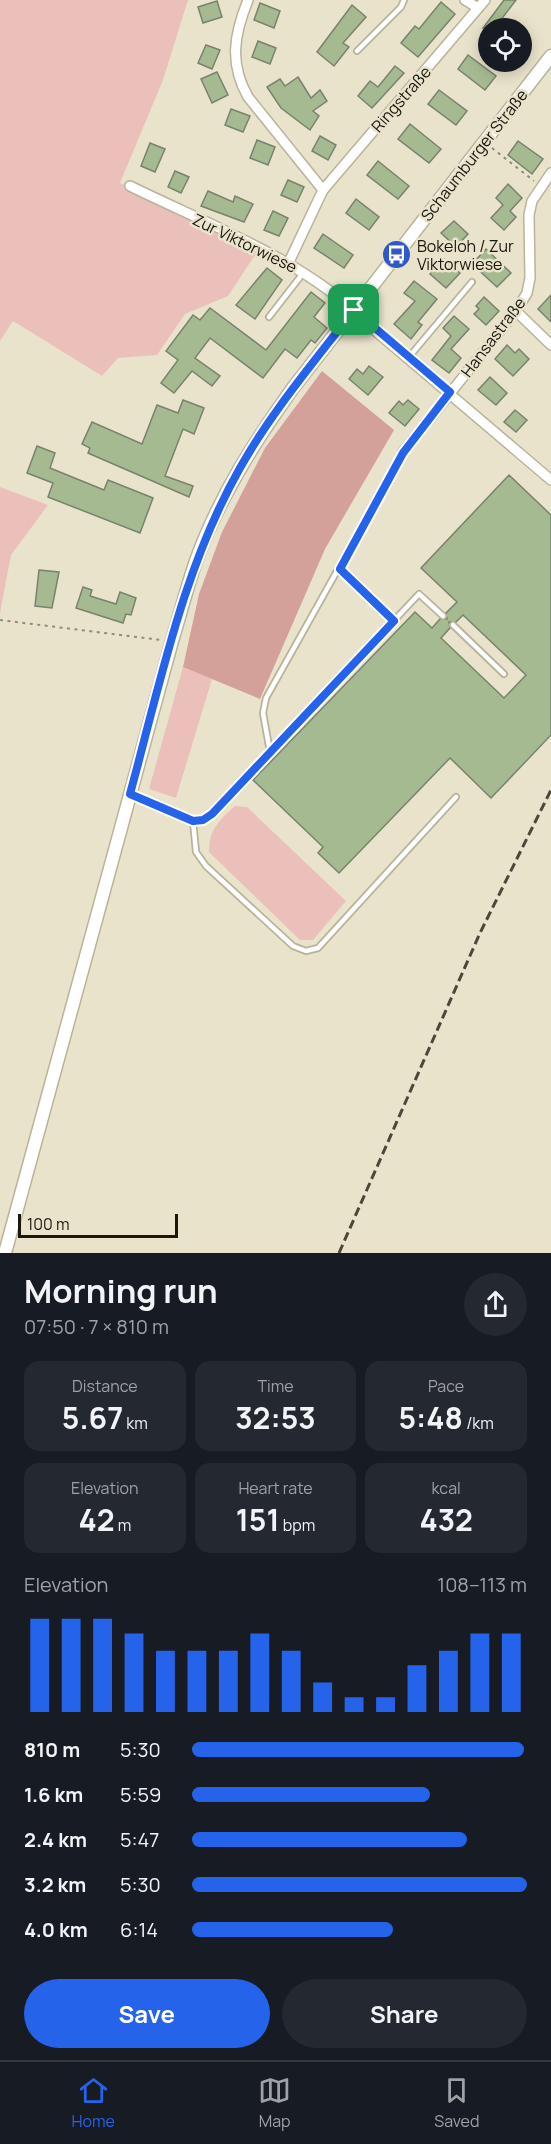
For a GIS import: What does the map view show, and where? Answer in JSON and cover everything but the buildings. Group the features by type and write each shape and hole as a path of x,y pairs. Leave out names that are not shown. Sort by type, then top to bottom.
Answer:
{"street":[{"path":"248,0 235,38 235,68 240,83 248,97 323,190"},
{"path":"465,0 478,8"},
{"name":"Ringstraße","path":"288,264 323,190 485,0"},
{"name":"Schaumburger Straße","path":"5,1253 172,641 196,561 239,470 272,418 551,56"},
{"name":"Hansastraße","path":"403,453 516,311 526,293 530,278 529,215 531,201 551,173"},
{"name":"Zur Viktorwiese","path":"130,186 304,272 347,302 551,480"},
{"path":"516,311 551,345"}],"lane":[{"path":"357,51 401,6 404,0"},
{"path":"269,317 304,272"},
{"path":"409,357 472,282"},
{"path":"270,753 262,713 266,698 403,453"},
{"path":"340,569 394,621"},
{"path":"130,794 193,821 203,820 212,814 419,594 443,616"},
{"path":"453,625 504,674"},
{"path":"193,821 196,852 206,866 293,946 306,951 318,948 456,797"}],"path":[{"path":"485,142 541,186"},
{"path":"0,620 172,641"}],"shaded area":[{"path":"0,0 188,0 163,80 120,183 257,252 228,296 185,314 157,355 118,358 102,376 13,321 0,341"},
{"path":"322,371 394,430 325,549 260,699 183,667 199,594 222,532 265,448"},
{"path":"0,487 48,505 11,555 0,613"},
{"path":"183,667 212,679 176,798 149,789"},
{"path":"235,806 247,807 346,901 313,940 300,940 209,852 209,845 216,826"}],"railway":[{"path":"339,1253 480,933 551,790"}],"place":[{"name":"Bokeloh / Zur Viktorwiese","path":"396,255"}],"route":[{"path":"354,310 365,322 450,392 403,453 340,569 394,621 212,814 203,820 193,821 130,794 196,561 214,519 255,442 293,388 354,310"}]}
